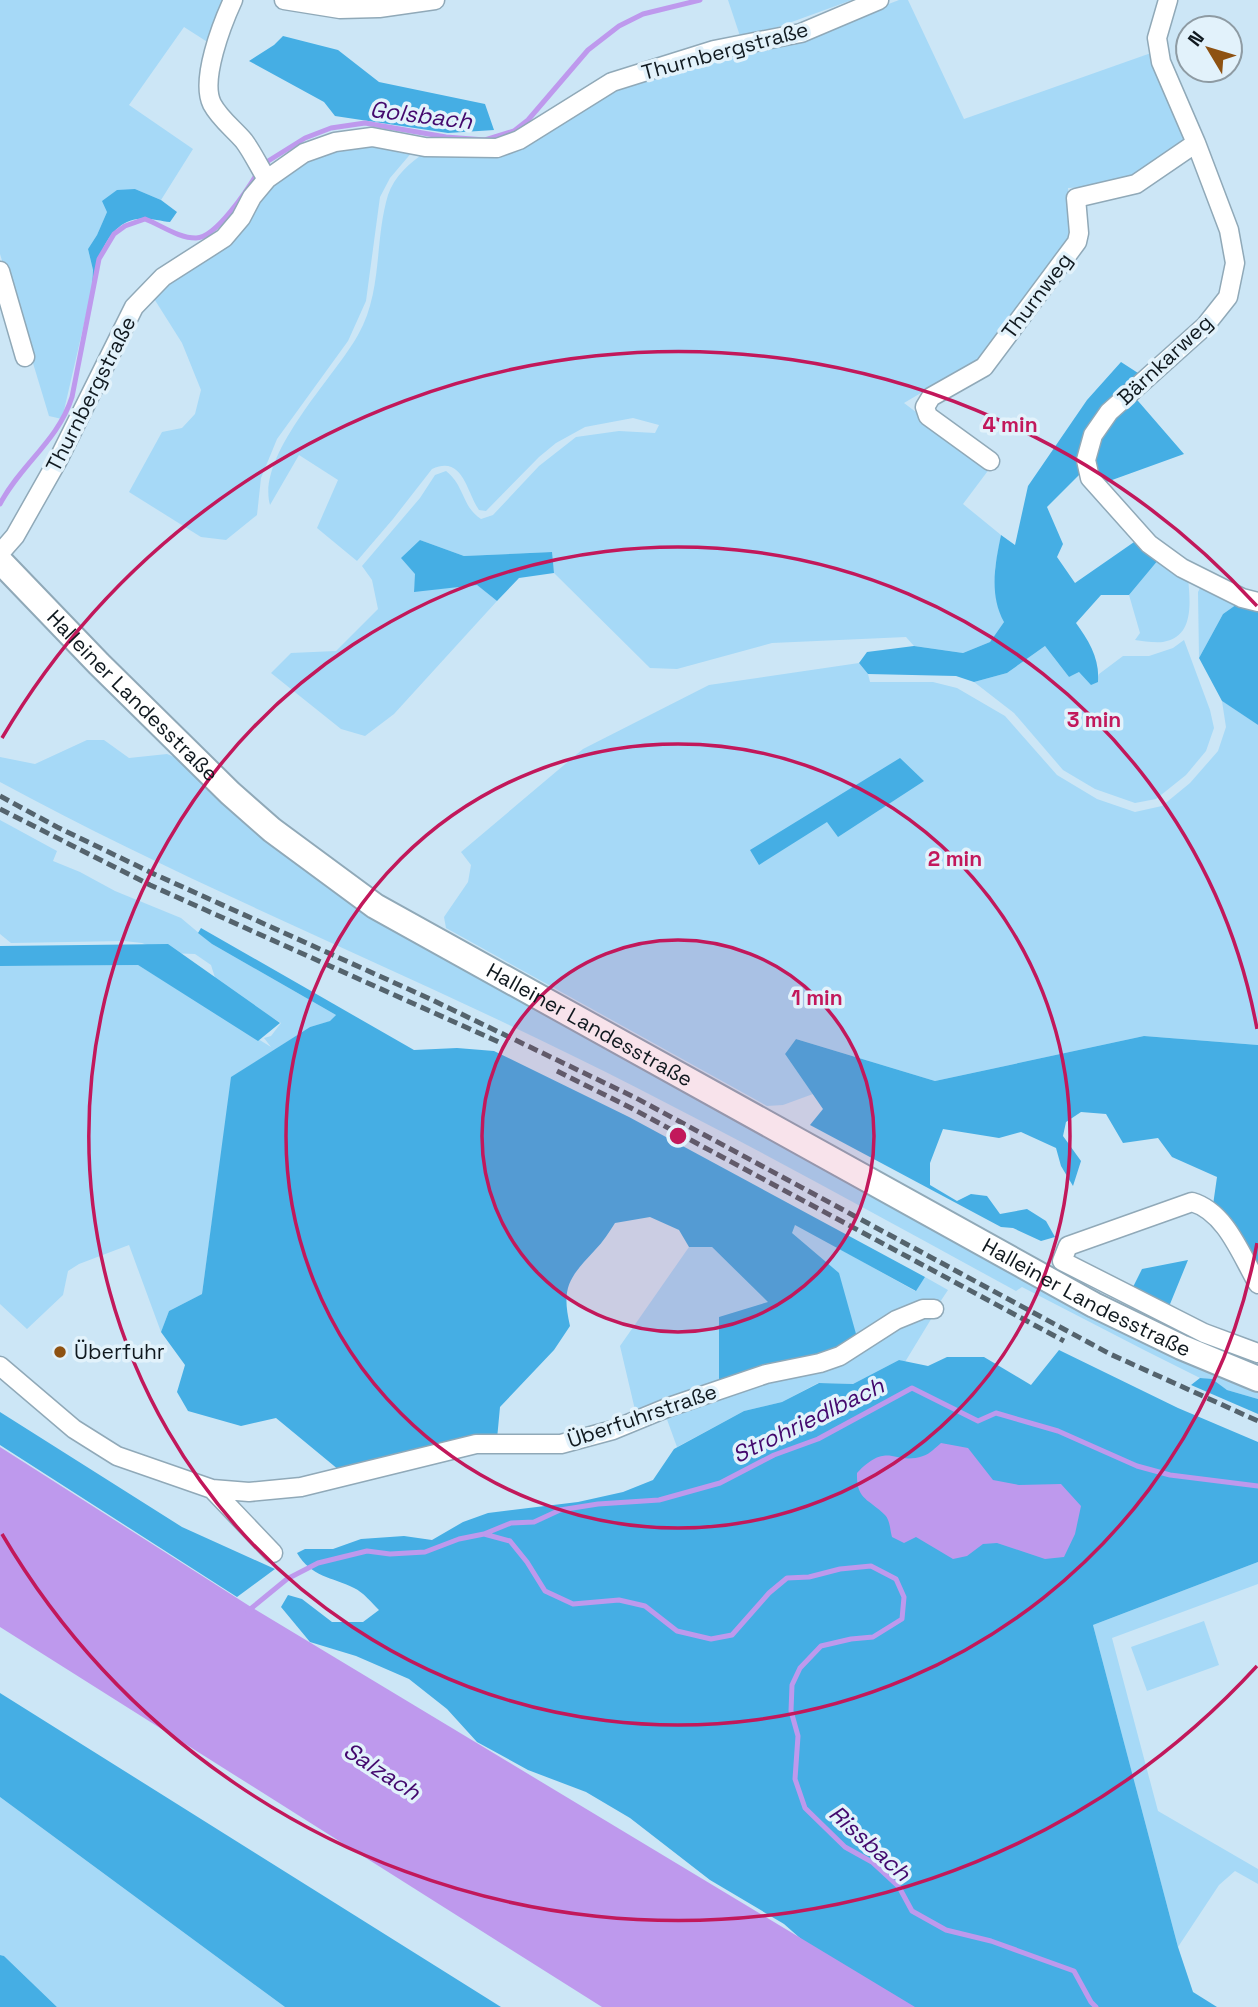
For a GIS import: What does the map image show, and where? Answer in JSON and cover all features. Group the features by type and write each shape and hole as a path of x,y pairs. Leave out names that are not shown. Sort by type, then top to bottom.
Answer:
{"main road":[{"name":"Halleiner Landesstraße","path":"0,561 99,664 230,793 272,830 375,906 1094,1305 1205,1358 1258,1379"}],"street":[{"path":"233,0 220,27 210,67 211,102 228,126 244,141 267,179"},
{"path":"284,0 340,9 379,8 435,0"},
{"name":"Thurnbergstraße","path":"0,553 15,536 58,460 134,307 163,277 224,238 267,179 304,153 335,142 372,137 425,147 497,148 519,140 612,82 714,50 801,33 879,0"},
{"name":"Bärnkarweg","path":"1168,0 1157,38 1161,62 1229,230 1235,263 1228,297 1205,326 1109,412 1093,435 1086,460 1090,478 1149,544 1182,568 1258,602"},
{"name":"Thurnweg","path":"990,461 928,416 925,407 931,397 984,367 1077,242 1079,233 1076,198 1136,184 1196,144"},
{"path":"0,271 25,357"},
{"path":"1258,1284 1217,1216 1192,1202 1068,1246 1062,1261 1204,1333 1258,1353"},
{"name":"Überfuhrstraße","path":"0,1366 47,1409 117,1456 212,1489 249,1492 301,1487 476,1444 561,1444 613,1430 669,1407 766,1374 840,1356 896,1320 923,1309 934,1308"},
{"name":"Überfuhrstraße","path":"212,1489 273,1553"}],"shaded area":[{"path":"0,0 227,0 209,43 184,27 129,105 193,149 161,200 135,189 107,212 88,249 93,270 92,289 62,419 49,416 0,254"},
{"path":"728,0 852,0 778,27 740,36"},
{"path":"899,0 908,0 964,119 1151,53 1190,141 1138,177 1104,186 1068,188 1072,236 990,352 904,403 990,468 963,504 1001,535 995,568 1004,622 990,642 963,653 914,646 906,637 772,643 677,669 650,668 554,573 551,552 464,556 420,540 414,591 477,585 497,601 394,714 365,736 341,729 271,673 291,653 336,651 378,609 372,580 362,566 420,498 435,475 446,471 457,483 470,509 481,519 493,515 539,466 576,437 619,431 655,433 659,425 633,418 585,427 556,443 539,457 486,511 479,510 457,471 442,466 432,469 357,561 317,528 338,480 299,455 270,505 269,485 274,463 285,441 347,353 366,318 375,284 388,195 403,171 426,152 472,157 506,152 606,95 691,62 777,47"},
{"path":"283,36 338,50 379,82 485,104 494,130 448,133 335,116 324,102 249,61"},
{"path":"359,143 392,144 399,153 413,151 390,178 380,197 366,301 348,341 277,439 261,478 257,515 226,540 201,537 129,492 162,432 182,428 195,414 201,390 182,343 153,297 160,287 191,266 217,254 242,229 260,196 305,158"},
{"path":"135,189 161,200 177,212 170,222 141,219 126,222 117,228 104,246 92,288 93,270 88,249 107,212 102,201 117,190"},
{"path":"1121,362 1138,373 1109,402 1082,442 1080,474 1047,507 1063,544 1057,557 1075,583 1137,540 1159,559 1129,595 1101,595 1076,623 1093,651 1098,682 1091,685 1079,672 1069,677 1045,646 1007,673 974,682 956,676 868,674 859,663 867,652 914,646 963,653 990,642 1004,622 999,612 995,590 995,568 1001,535 1015,545 1028,486 1087,400"},
{"path":"1132,394 1184,454 1101,484 1092,470 1093,449 1103,429"},
{"path":"420,540 464,556 552,552 554,573 519,578 497,601 477,585 414,592 415,574 401,558"},
{"path":"1159,559 1188,577 1189,607 1186,626 1173,639 1163,642 1135,640 1140,633 1129,595"},
{"path":"1201,586 1240,602 1223,614 1199,658 1198,592"},
{"path":"1240,602 1258,606 1258,725 1222,701 1199,658 1223,614"},
{"path":"1184,640 1214,728 1206,751 1186,775 1156,799 1135,803 1095,789 1063,770 1014,713 974,682 1007,673 1045,646 1069,677 1079,672 1098,682 1099,674 1123,656 1149,656 1173,648"},
{"path":"859,663 868,674 870,682 933,682 957,688 1005,716 1057,775 1097,799 1135,812 1162,806 1190,783 1218,751 1226,727 1222,701 1258,725 1258,1045 1144,1036 935,1081 796,1039 785,1054 813,1094 783,1105 767,1106 446,928 444,917 468,882 471,865 461,852 583,749 709,685"},
{"path":"87,740 104,740 129,758 167,754 179,759 417,942 1088,1315 1258,1390 1258,1399 1227,1390 1212,1380 1200,1378 1022,1287 1016,1291 762,1153 570,1054 124,846 0,782 0,757 35,764"},
{"path":"900,758 924,781 838,837 827,822 759,865 750,850"},
{"path":"0,820 57,851 53,861 115,891 181,918 212,944 336,1015 331,1021 310,1027 232,1077 202,1294 169,1311 161,1332 129,1245 79,1264 68,1271 63,1295 27,1329 0,1304 0,966 138,965 271,1047 264,1038 271,1036 281,1023 217,984 211,965 195,954 168,953 142,943 124,941 11,943 0,934"},
{"path":"201,928 414,1050 457,1048 494,1051 629,1117 925,1277 916,1291 795,1225 792,1233 839,1273 858,1341 840,1353 719,1384 719,1317 768,1302 712,1247 689,1247 679,1230 650,1217 615,1223 569,1284 566,1302 570,1326 554,1350 500,1407 497,1439 339,1470 276,1418 241,1426 188,1411 177,1392 185,1365 161,1332 169,1311 202,1294 231,1077 310,1027 330,1021 336,1015 212,944 198,933"},
{"path":"168,944 280,1023 258,1041 138,965 0,966 0,946"},
{"path":"1144,1036 1258,1045 1258,1271 1213,1205 1217,1177 1172,1157 1158,1138 1123,1143 1106,1114 1081,1112 1066,1122 1063,1136 1081,1161 1073,1186 1061,1166 1056,1148 1021,1132 999,1138 943,1129 930,1163 930,1185 957,1201 971,1194 987,1196 1000,1214 1027,1209 1046,1221 1055,1237 1041,1241 1013,1228 1001,1227 810,1125 823,1109 785,1054 796,1039 935,1081"},
{"path":"795,1224 915,1291 925,1277 948,1290 938,1305 858,1341 791,1232"},
{"path":"689,1247 712,1247 769,1302 719,1384 636,1414 620,1346"},
{"path":"1188,1260 1168,1309 1132,1289 1142,1269"},
{"path":"936,1311 905,1362 899,1360 853,1384 818,1383 782,1402 744,1411 677,1447 665,1414 898,1322"},
{"path":"1059,1350 1178,1408 1258,1442 1258,1562 1093,1625 1178,1947 1193,1992 1217,2007 904,2007 825,1960 784,1924 710,1880 630,1818 586,1792 528,1770 477,1742 447,1709 409,1679 356,1656 310,1642 281,1607 288,1595 302,1599 332,1622 363,1622 379,1610 357,1590 315,1572 297,1553 305,1549 333,1549 361,1539 404,1536 432,1540 463,1522 488,1513 578,1502 623,1492 653,1480 674,1449 744,1411 782,1402 819,1383 853,1384 899,1360 928,1366 947,1357 984,1357 1031,1385"},
{"path":"1200,1378 1212,1379 1227,1390 1258,1399 1258,1414 1191,1385"},
{"path":"0,1412 182,1527 275,1569 237,1597 0,1445"},
{"path":"1258,1562 1258,1584 1112,1638 1158,1811 1258,1869 1258,1884 1235,1871 1219,1885 1178,1947 1093,1625"},
{"path":"1204,1621 1219,1665 1147,1691 1131,1647"},
{"path":"0,1693 501,2007 285,2007 0,1797"},
{"path":"0,1797 285,2007 57,2007 0,1955"},
{"path":"0,1955 4,1956 57,2007 0,2007"}],"water":[{"path":"941,1443 968,1448 993,1480 1019,1485 1061,1484 1081,1506 1075,1534 1064,1557 1045,1559 997,1543 983,1544 967,1556 953,1559 916,1537 904,1543 892,1537 887,1517 861,1494 857,1473 877,1458 923,1456"},
{"name":"Salzach","path":"0,1447 251,1607 915,2007 602,2007 0,1627"}],"waterway":[{"name":"Golsbach","path":"265,163 305,138 331,128 365,123 446,137 485,140 514,131 528,120 588,50 619,26 643,14 700,0"},
{"name":"Golsbach","path":"0,504 66,413 72,397 99,259 114,234 125,226 145,219 183,236 204,236 222,222 258,172"},
{"name":"Strohriedlbach","path":"484,1534 511,1523 534,1522 560,1510 598,1504 659,1500 720,1483 774,1455 818,1439 912,1388 978,1421 996,1413 1058,1431 1137,1466 1170,1475 1258,1486"},
{"name":"Rissbach","path":"248,1611 287,1579 318,1563 367,1551 390,1554 425,1552 459,1539 484,1534 510,1541 545,1591 573,1604 619,1600 645,1606 677,1631 711,1639 732,1635 769,1593 787,1578 809,1577 840,1569 871,1566 896,1579 904,1597 902,1619 873,1637 821,1646 800,1668 792,1685 791,1711 798,1736 795,1779 805,1808 845,1847 872,1862 899,1887 912,1911 946,1930 991,1941 1074,1971 1096,2007"}],"railway":[{"path":"0,796 154,874 428,998 636,1098 1110,1354 1258,1421"},
{"path":"0,809 150,885 501,1043"},
{"path":"557,1071 633,1109 1064,1341"}],"place":[{"name":"Überfuhr","path":"60,1352"}]}
